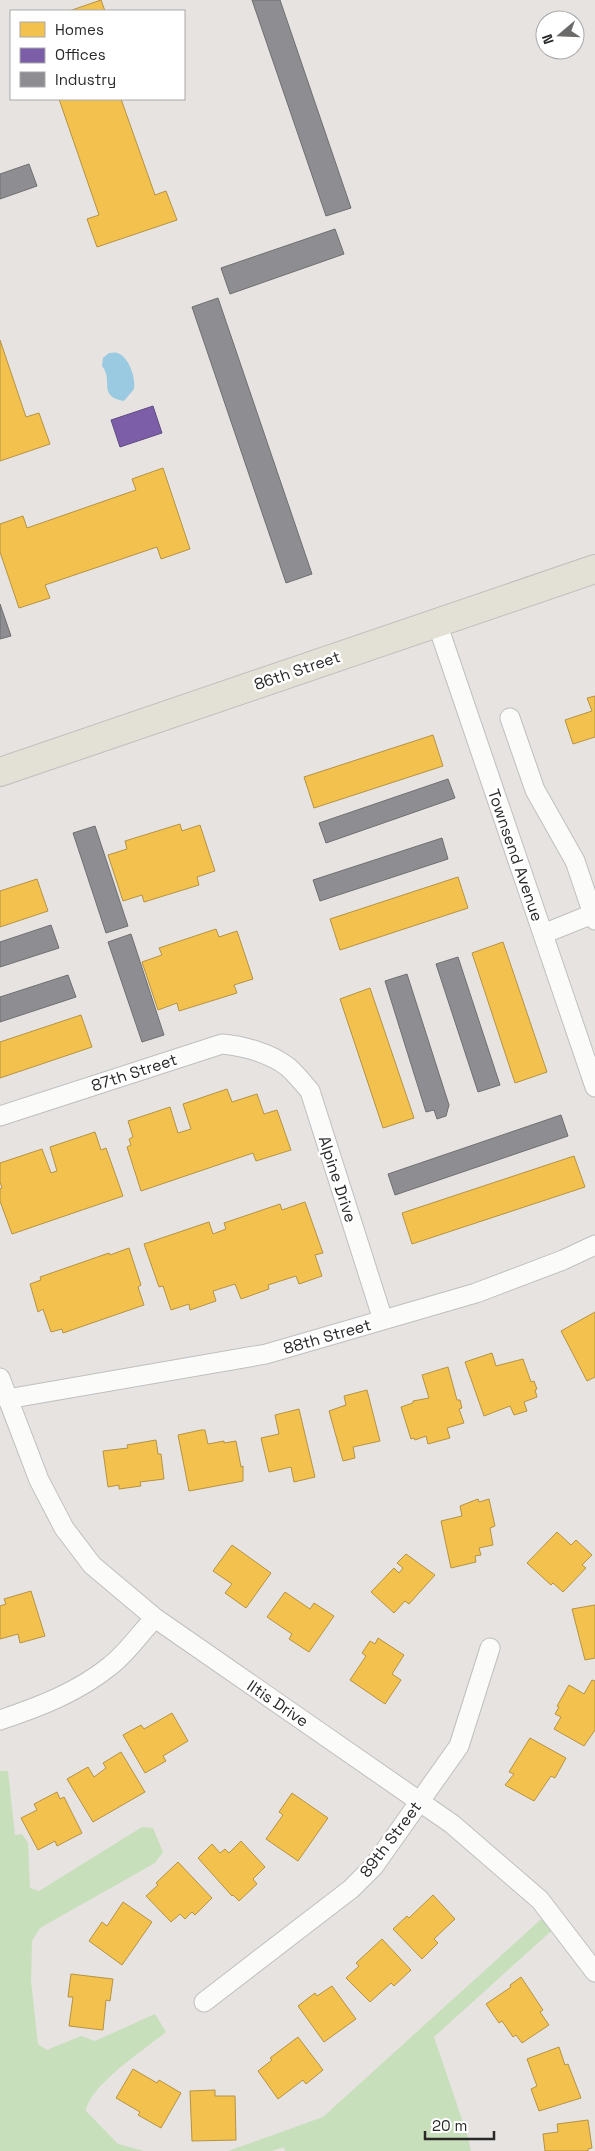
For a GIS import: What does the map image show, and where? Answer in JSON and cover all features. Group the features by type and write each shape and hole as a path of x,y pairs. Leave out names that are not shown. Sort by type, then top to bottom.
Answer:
{"main road":[{"name":"86th Street","path":"0,772 595,569"}],"street":[{"name":"Townsend Avenue","path":"437,623 595,1086"},
{"path":"510,718 535,790 575,861 594,916 543,934"},
{"name":"87th Street","path":"0,1116 222,1044 241,1045 268,1056"},
{"name":"Alpine Drive","path":"268,1056 288,1067 310,1090 383,1320"},
{"name":"88th Street","path":"7,1399 266,1354 476,1293 563,1260 595,1245"},
{"name":"Iltis Drive","path":"0,1378 39,1480 64,1528 92,1565 155,1618 452,1824 540,1900 595,1972"},
{"path":"0,1720 45,1704 91,1680 112,1665 155,1618"},
{"name":"89th Street","path":"204,2002 351,1889 374,1866 459,1746 490,1648"}],"green space":[{"path":"0,1771 8,1771 15,1835 22,1834 28,1843 30,1888 39,1891 142,1827 153,1828 163,1852 155,1863 40,1928 32,1941 31,1981 38,2044 47,2050 81,2036 95,2041 155,2014 166,2032 119,2068 97,2090 89,2101 86,2111 118,2144 144,2151 0,2151"},
{"path":"549,1912 559,1924 434,2037 471,2151 285,2151 284,2147 272,2151 228,2151 323,2117"}],"water":[{"path":"109,353 116,353 125,358 133,374 134,389 124,401 116,399 108,392 107,377 102,366 103,358"}],"building: Homes":[{"path":"101,0 105,10 72,10"},
{"path":"59,100 121,100 155,195 166,191 177,220 97,247 87,219 99,215"},
{"path":"0,340 26,417 39,413 50,444 0,461"},
{"path":"163,468 190,549 161,559 157,547 45,585 50,598 19,608 0,552 0,524 23,516 27,528 136,490 132,479"},
{"path":"595,696 595,737 573,744 565,720 592,711 587,698"},
{"path":"433,735 443,766 314,808 304,777"},
{"path":"180,824 182,831 200,825 215,871 197,877 199,885 144,902 142,895 123,901 108,855 127,849 125,841"},
{"path":"458,877 468,908 340,950 330,919"},
{"path":"37,879 48,911 0,927 0,891"},
{"path":"216,929 219,937 237,931 253,979 234,985 237,993 179,1011 177,1003 158,1010 142,962 162,955 159,948"},
{"path":"503,942 547,1072 515,1083 472,953"},
{"path":"370,988 414,1118 383,1128 340,999"},
{"path":"81,1015 92,1047 0,1078 0,1042"},
{"path":"227,1089 232,1102 257,1094 264,1114 277,1110 291,1150 256,1161 253,1153 141,1191 127,1147 131,1145 129,1139 133,1137 128,1121 170,1107 178,1133 191,1129 183,1104"},
{"path":"95,1132 101,1150 106,1148 123,1196 12,1234 0,1201 0,1189 2,1188 0,1182 0,1163 42,1149 51,1173 57,1171 50,1147"},
{"path":"574,1156 585,1187 412,1244 402,1213"},
{"path":"305,1202 323,1253 315,1255 322,1276 299,1284 296,1276 268,1285 269,1289 241,1299 235,1284 213,1291 216,1301 190,1310 189,1304 171,1310 163,1286 159,1287 144,1244 209,1222 213,1234 226,1229 224,1223 280,1204 282,1210"},
{"path":"129,1248 141,1285 138,1287 144,1305 63,1333 62,1329 51,1332 43,1309 38,1312 30,1284 41,1280 40,1277"},
{"path":"595,1312 595,1377 587,1381 561,1331"},
{"path":"492,1353 496,1366 523,1359 531,1382 534,1381 537,1389 535,1390 537,1397 524,1402 527,1411 514,1415 510,1406 484,1416 465,1362"},
{"path":"448,1367 457,1400 460,1400 462,1408 459,1409 464,1423 447,1428 450,1438 428,1444 426,1436 415,1440 414,1438 411,1439 401,1407 413,1403 413,1401 429,1398 422,1375"},
{"path":"367,1390 380,1441 353,1447 355,1458 343,1461 329,1411 346,1405 344,1396"},
{"path":"299,1409 315,1477 294,1482 291,1467 269,1472 261,1438 279,1434 275,1415"},
{"path":"205,1430 208,1444 236,1441 241,1467 243,1466 243,1481 189,1491 178,1435"},
{"path":"156,1440 158,1454 161,1454 164,1479 140,1482 141,1486 119,1489 119,1485 108,1487 103,1451 128,1448 127,1445"},
{"path":"478,1499 479,1502 489,1499 495,1526 490,1528 493,1545 479,1548 481,1555 475,1556 476,1562 451,1568 441,1521 462,1516 460,1506"},
{"path":"557,1532 571,1545 576,1540 592,1555 582,1565 586,1568 563,1592 553,1583 551,1585 527,1563"},
{"path":"232,1545 271,1573 246,1608 225,1593 232,1584 213,1571"},
{"path":"406,1554 435,1575 409,1604 405,1601 394,1613 371,1592 394,1568 399,1573 403,1568 397,1563"},
{"path":"31,1591 45,1636 20,1643 18,1634 0,1639 0,1606 6,1604 4,1599"},
{"path":"285,1592 310,1609 314,1603 334,1616 309,1652 289,1639 292,1634 267,1617"},
{"path":"595,1605 595,1658 585,1660 572,1609"},
{"path":"378,1638 404,1655 392,1674 401,1680 385,1704 350,1680 366,1656 362,1653 370,1641 375,1644"},
{"path":"592,1680 595,1681 595,1730 584,1746 554,1729 561,1717 555,1714 559,1707 557,1706 569,1685 584,1694"},
{"path":"172,1713 188,1741 163,1756 166,1761 145,1773 123,1735 141,1725 144,1729"},
{"path":"530,1738 566,1758 555,1778 551,1776 534,1801 505,1785 514,1774 509,1772"},
{"path":"121,1752 145,1792 93,1822 67,1779 88,1767 94,1777 106,1768 103,1763"},
{"path":"57,1792 60,1799 64,1797 82,1833 57,1846 55,1841 38,1850 21,1818 37,1810 34,1804"},
{"path":"292,1793 328,1818 298,1861 266,1839 283,1815 279,1812"},
{"path":"241,1841 265,1867 253,1879 257,1884 239,1901 232,1896 198,1858 212,1844 220,1853 225,1849 229,1853"},
{"path":"178,1862 212,1898 195,1915 192,1912 185,1919 180,1914 171,1922 146,1896 158,1885 156,1883"},
{"path":"433,1895 455,1919 434,1939 438,1943 422,1959 393,1929 407,1916 409,1918"},
{"path":"123,1902 152,1922 122,1965 89,1941 102,1922 107,1926"},
{"path":"382,1939 411,1970 394,1986 391,1983 370,2002 346,1978 359,1966 356,1963"},
{"path":"71,1974 113,1979 110,2001 106,2000 103,2030 69,2026 73,1997 68,1997"},
{"path":"521,1977 543,2010 540,2012 549,2025 522,2043 516,2035 513,2037 502,2021 499,2023 486,2004 511,1987 510,1985"},
{"path":"332,1986 356,2019 324,2042 298,2006 315,1993 317,1996"},
{"path":"298,2037 323,2070 306,2084 303,2080 278,2099 258,2071 272,2060 270,2058"},
{"path":"559,2047 565,2065 568,2064 581,2098 539,2111 531,2089 537,2086 527,2059"},
{"path":"133,2069 157,2083 159,2080 181,2093 161,2128 138,2115 140,2112 116,2098"},
{"path":"215,2090 215,2096 235,2096 236,2140 192,2141 190,2091"},
{"path":"588,2120 592,2148 588,2149 588,2151 545,2151 543,2134 558,2132 557,2124"}],"building: Offices":[{"path":"153,406 162,433 120,447 111,420"}],"building: Industry":[{"path":"252,0 280,0 351,208 326,216"},
{"path":"29,164 37,186 0,199 0,174"},
{"path":"335,229 344,254 230,294 221,268"},
{"path":"218,298 312,574 286,583 192,307"},
{"path":"0,604 11,636 0,639"},
{"path":"448,779 455,798 326,843 319,823"},
{"path":"95,826 128,926 106,933 73,833"},
{"path":"442,838 448,859 320,901 313,880"},
{"path":"51,925 59,948 0,967 0,942"},
{"path":"131,934 164,1035 142,1042 108,942"},
{"path":"458,957 500,1085 478,1092 436,964"},
{"path":"407,974 449,1105 446,1116 437,1119 434,1110 426,1112 385,981"},
{"path":"68,975 76,997 0,1022 0,997"},
{"path":"561,1115 568,1136 395,1195 388,1174"}]}
